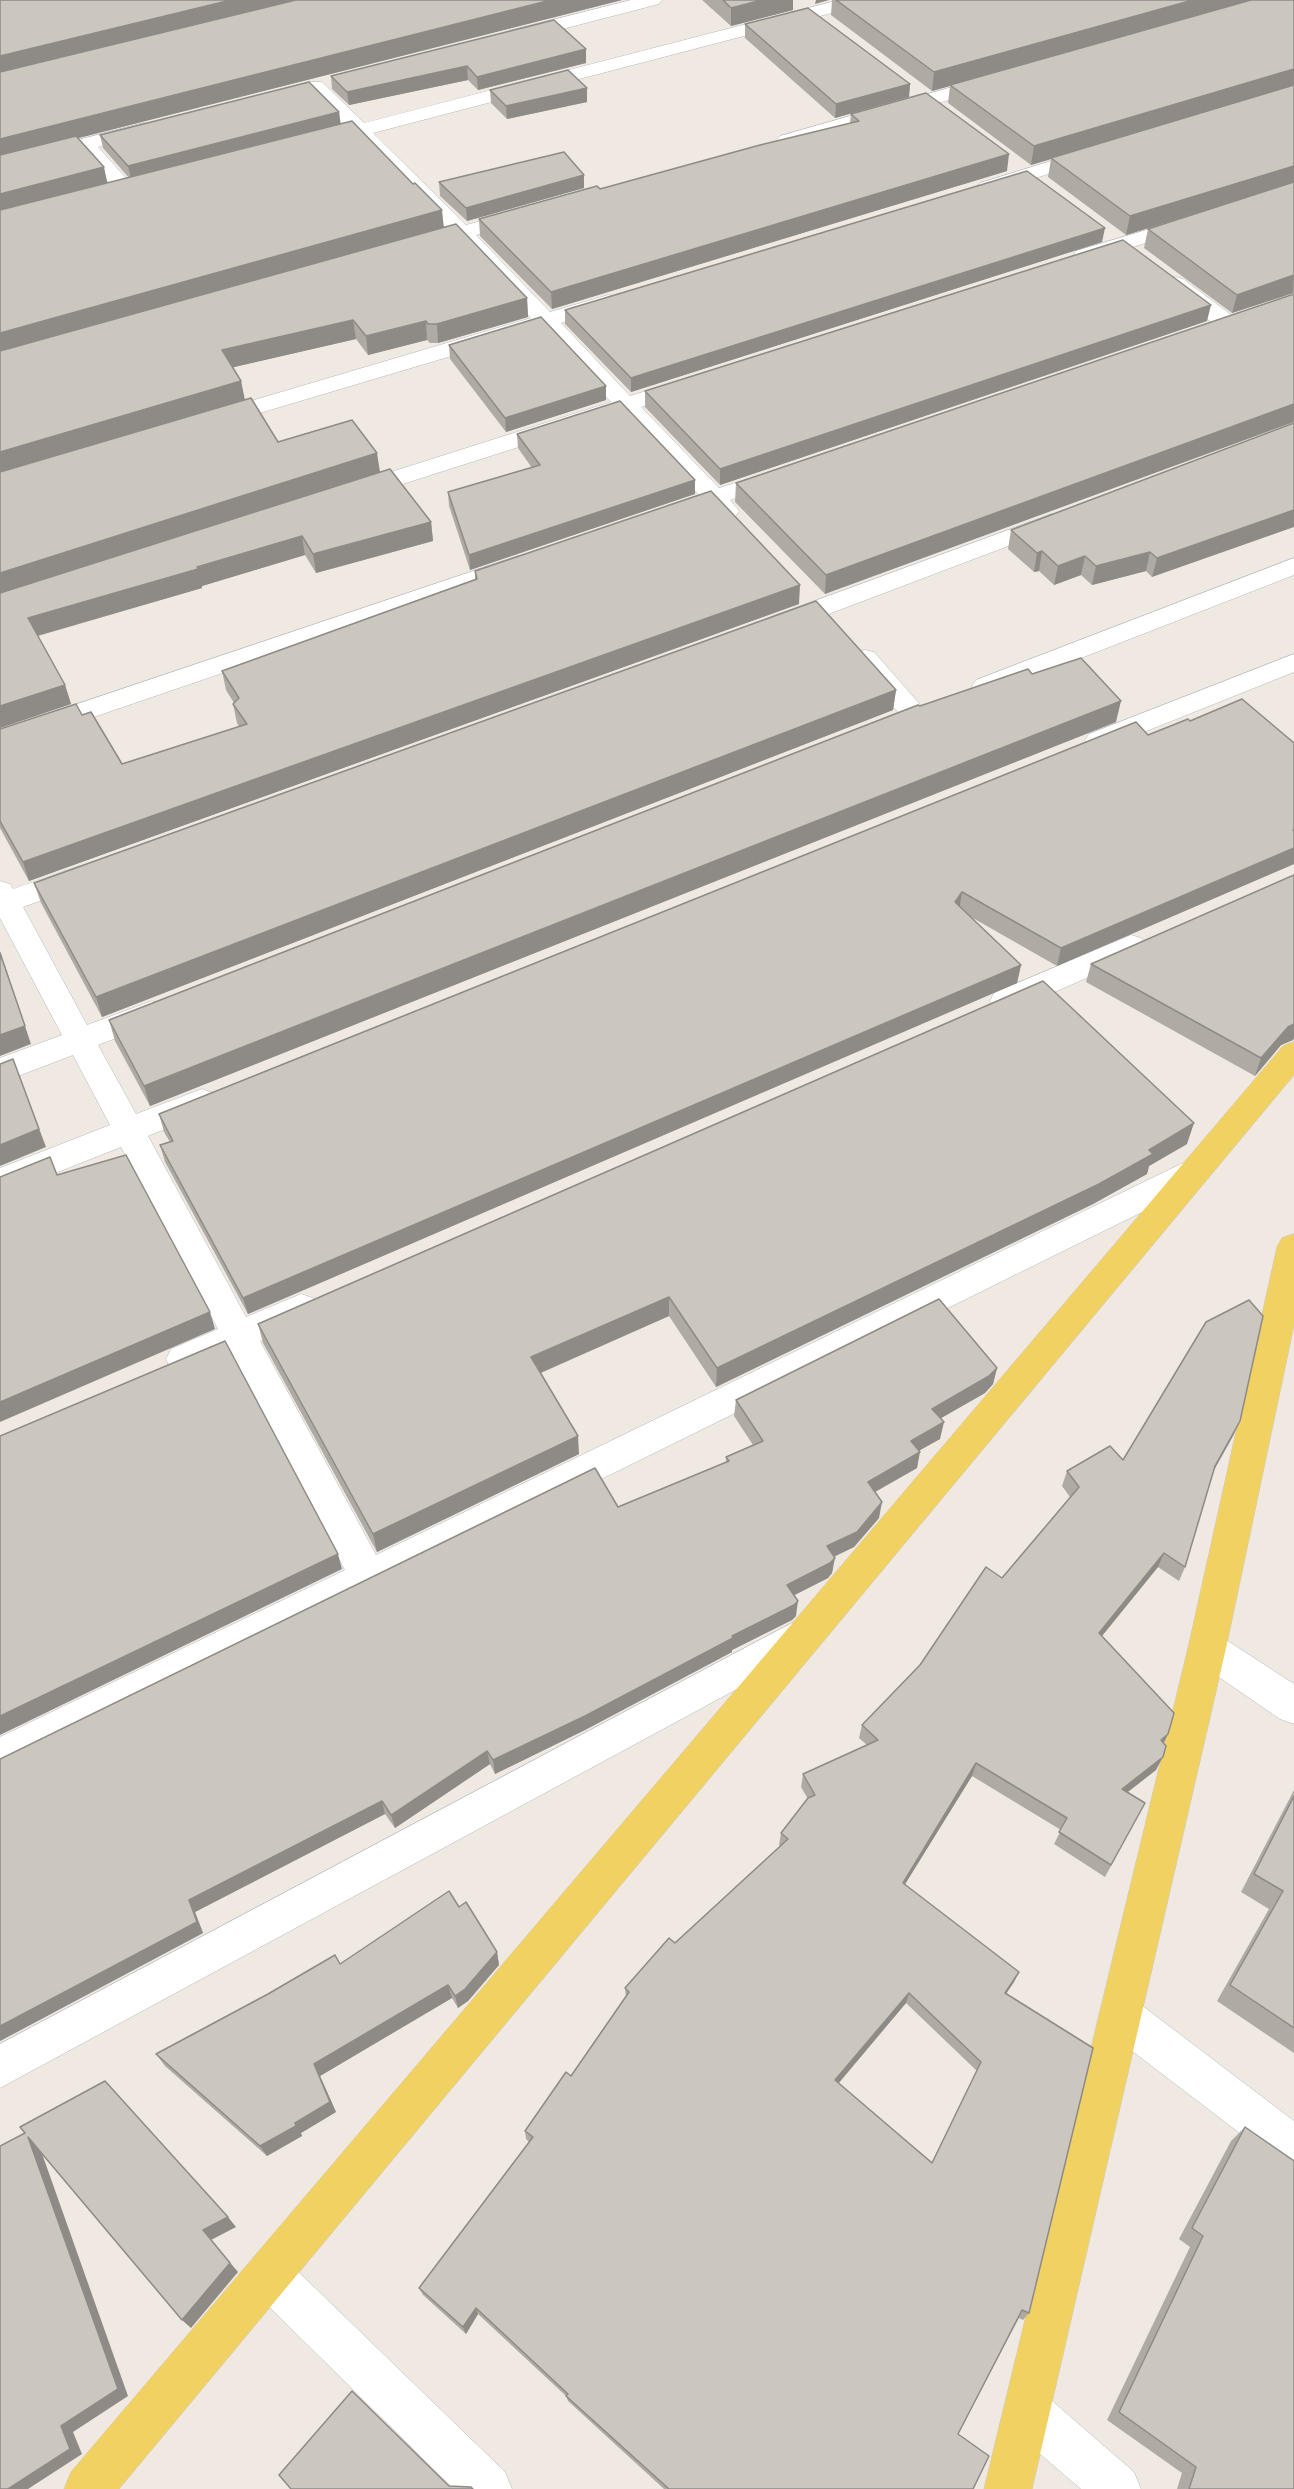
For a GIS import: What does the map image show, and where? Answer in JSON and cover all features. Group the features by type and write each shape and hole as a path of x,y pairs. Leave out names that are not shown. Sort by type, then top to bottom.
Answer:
{"main road":[{"path":"88,2489 1294,1054"},
{"path":"1008,2489 1207,1648 1292,1268"}],"street":[{"path":"495,40 653,0"},
{"path":"794,0 829,26"},
{"path":"294,147 860,0"},
{"path":"768,145 1007,78"},
{"path":"292,92 337,80"},
{"path":"315,86 362,130 462,232 739,523"},
{"path":"909,87 945,114"},
{"path":"8,158 85,144 166,124"},
{"path":"85,144 126,190"},
{"path":"970,192 1116,147"},
{"path":"1009,161 1046,188"},
{"path":"103,196 148,184"},
{"path":"406,248 542,210"},
{"path":"1065,262 1130,251 1208,217"},
{"path":"1102,230 1130,251"},
{"path":"1157,271 1229,325"},
{"path":"193,426 626,296"},
{"path":"330,499 705,380"},
{"path":"657,517 794,472"},
{"path":"753,633 1074,513"},
{"path":"0,740 544,555"},
{"path":"852,644 926,710 1294,566"},
{"path":"1072,751 1294,662"},
{"path":"107,867 2,900 80,1040 368,1576"},
{"path":"975,1014 1162,933"},
{"path":"0,1071 180,1001"},
{"path":"0,1182 228,1090"},
{"path":"0,1757 1196,1171"},
{"path":"152,1373 327,1297"},
{"path":"0,2067 809,1631"},
{"path":"1207,1648 1294,1706"},
{"path":"1121,2016 1294,2148"},
{"path":"268,2274 488,2489"},
{"path":"1028,2411 1117,2489"}],"building":[{"path":"0,0 231,0 0,56"},
{"path":"296,0 551,0 0,139 0,72"},
{"path":"723,0 762,0 731,8"},
{"path":"836,0 1193,0 934,72"},
{"path":"1251,0 1294,0 1294,69 1034,146 950,85"},
{"path":"808,8 910,84 836,104 745,24"},
{"path":"554,20 586,49 477,77 467,66 347,92 331,76"},
{"path":"568,70 587,88 506,106 490,90"},
{"path":"309,82 339,112 128,166 100,135"},
{"path":"1294,85 1294,166 1130,216 1051,158"},
{"path":"926,93 1009,154 551,292 479,219 597,186 600,189 760,145 859,121 851,114"},
{"path":"352,121 413,184 415,183 442,210 0,333 0,210"},
{"path":"76,136 104,167 0,194 0,155"},
{"path":"564,152 584,175 466,208 439,182"},
{"path":"1027,171 1105,228 631,378 565,310"},
{"path":"1294,182 1294,275 1237,295 1148,229"},
{"path":"456,224 527,298 437,324 428,324 426,321 366,336 353,320 222,350 241,381 0,452 0,351"},
{"path":"1123,240 1211,305 720,469 645,391"},
{"path":"1294,294 1294,404 826,575 736,483"},
{"path":"541,317 606,386 505,418 449,345"},
{"path":"251,398 278,442 352,420 377,453 0,573 0,472"},
{"path":"620,401 695,480 469,555 448,492 540,465 517,434"},
{"path":"1294,423 1294,510 1157,558 1150,552 1096,566 1085,556 1058,566 1042,551 1037,553 1011,530"},
{"path":"390,469 431,522 313,554 302,536 28,618 65,685 0,706 0,593"},
{"path":"711,491 800,585 23,862 0,821 0,729 76,704 82,715 91,712 122,764 247,724 233,704 239,698 222,671 477,579 475,571"},
{"path":"816,601 896,690 96,997 34,883"},
{"path":"1081,658 1121,701 144,1086 109,1020 918,705 1028,669 1032,674"},
{"path":"1242,699 1294,743 1294,848 1061,948 962,892 955,902 1021,965 243,1298 160,1145 173,1141 159,1114 1136,722 1148,735 1188,719 1190,721"},
{"path":"1294,875 1294,1024 1288,1027 1261,1058 1091,964"},
{"path":"0,953 25,1026 0,1035"},
{"path":"1043,981 1194,1123 1149,1150 1153,1154 1099,1184 717,1368 669,1297 531,1357 578,1436 373,1534 258,1324"},
{"path":"13,1059 39,1129 0,1145 0,1064"},
{"path":"126,1155 210,1312 0,1402 0,1177 50,1157 57,1175"},
{"path":"939,1299 997,1368 989,1376 932,1409 944,1422 911,1441 920,1452 868,1482 882,1502 857,1532 827,1546 835,1558 830,1563 787,1585 798,1601 794,1605 585,1716 493,1760 487,1751 391,1815 382,1801 189,1900 197,1922 0,2026 0,1759 595,1468 618,1507 729,1461 726,1457 763,1441 736,1400"},
{"path":"1249,1300 1263,1316 1240,1421 1215,1466 1185,1567 1164,1553 1099,1633 1174,1713 1168,1734 1161,1740 1166,1746 1163,1757 1122,1789 1145,1803 1111,1865 1059,1832 1067,1818 976,1763 903,1883 1019,1972 1005,1993 1093,2048 1029,2313 1022,2310 958,2434 989,2456 973,2489 669,2489 566,2396 568,2394 476,2308 463,2327 419,2288 533,2137 525,2131 566,2072 571,2076 629,1992 625,1988 669,1938 675,1943 788,1839 781,1833 808,1798 815,1795 803,1774 878,1740 862,1725 920,1665 986,1567 1002,1578 1079,1487 1067,1471 1110,1446 1123,1460 1206,1322","holes":["909,1993 981,2062 932,2163 835,2080"]},
{"path":"225,1341 338,1554 0,1716 0,1436"},
{"path":"1294,1796 1294,2028 1230,1985 1283,1891 1254,1874"},
{"path":"449,1891 459,1907 466,1902 497,1952 465,1989 455,1996 448,1985 314,2064 330,2102 295,2123 296,2126 260,2146 156,2054 335,1955 340,1964"},
{"path":"105,2081 228,2217 203,2230 230,2263 182,2320 28,2137 118,2389 61,2426 70,2449 8,2489 0,2489 0,2146 25,2133 20,2127"},
{"path":"1245,2127 1294,2161 1294,2489 1189,2489 1196,2467 1119,2412 1203,2236 1192,2228"},
{"path":"352,2391 449,2486 473,2489 291,2489 279,2475"}]}
